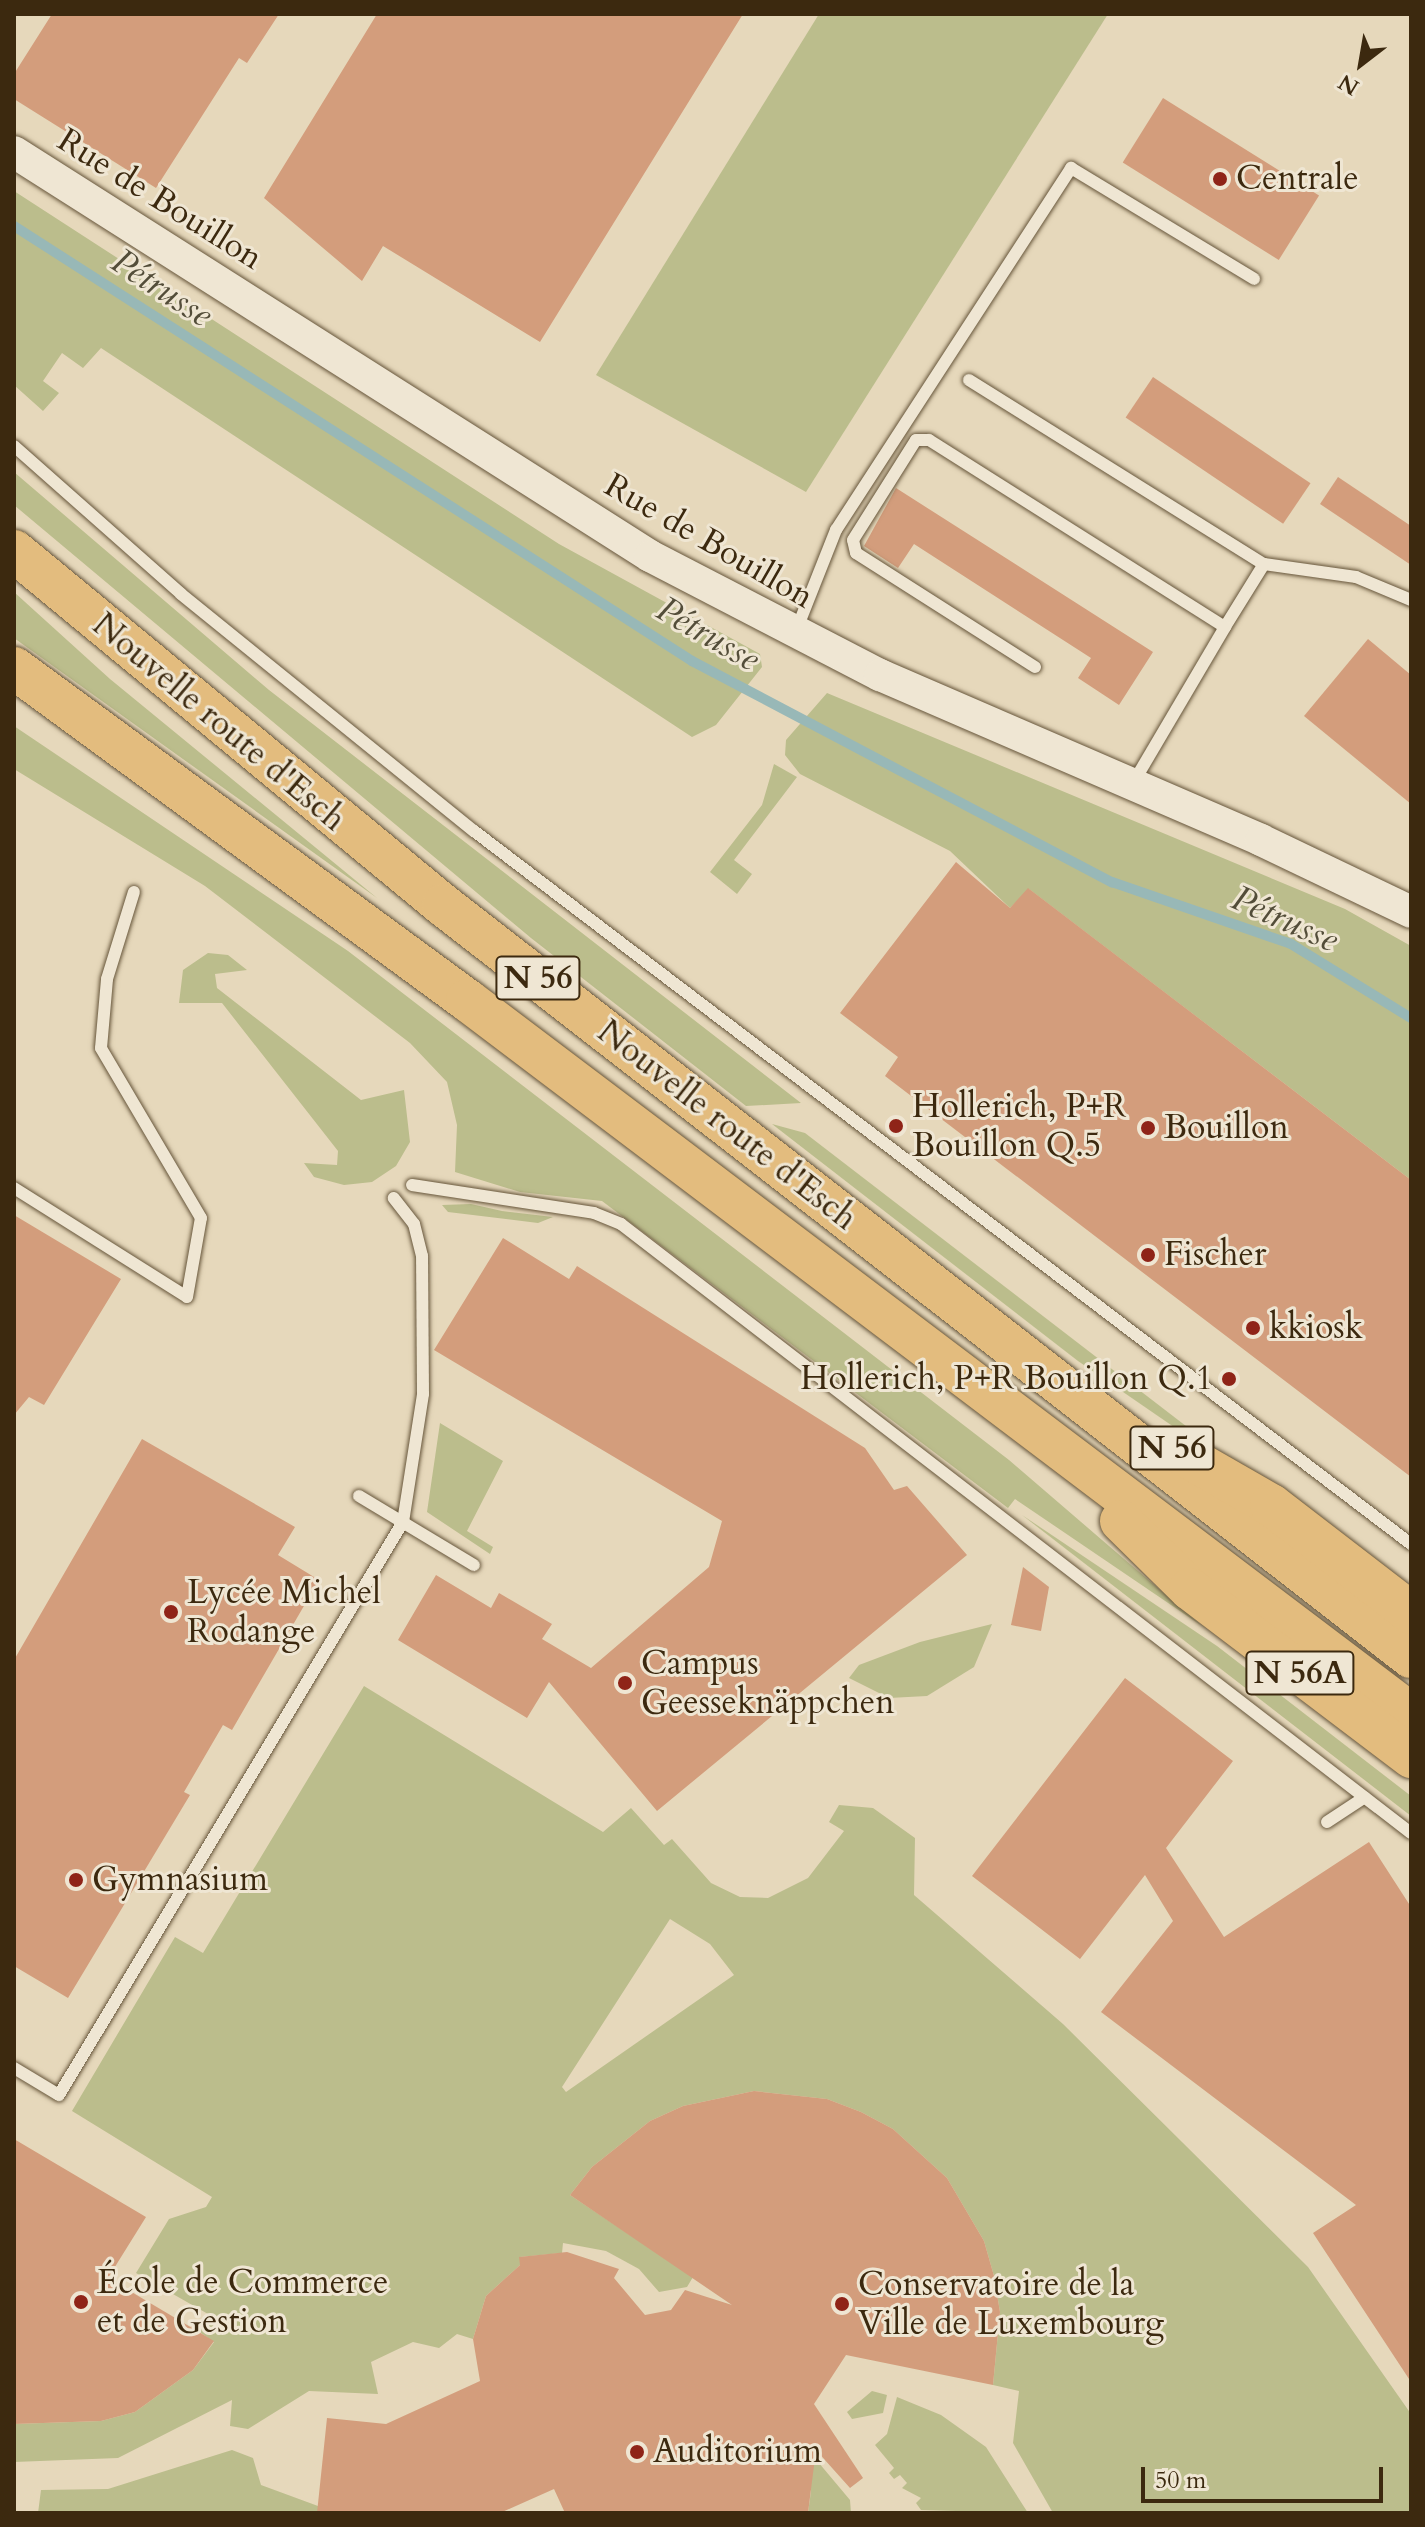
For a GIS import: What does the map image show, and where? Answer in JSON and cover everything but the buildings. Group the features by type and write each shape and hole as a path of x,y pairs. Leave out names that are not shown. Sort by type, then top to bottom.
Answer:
{"highway":[{"name":"Nouvelle route d'Esch","path":"14,551 443,905 1073,1391 1411,1657"},
{"name":"Nouvelle route d'Esch","path":"14,668 455,990 1027,1428 1411,1714"},
{"name":"N 56","path":"1073,1391 1271,1505 1411,1613"},
{"name":"N 56A","path":"1027,1428 1190,1589 1411,1757"}],"street":[{"name":"Rue de Bouillon","path":"14,152 650,556 794,634 1411,912"}],"lane":[{"path":"794,634 836,530 1071,168 1254,279"},
{"path":"969,380 1264,564 1356,577 1411,600"},
{"path":"1035,667 856,553 853,540 916,440 929,440 1225,627"},
{"path":"14,446 181,594 474,831 1411,1544"},
{"path":"1132,786 1264,564"},
{"path":"14,1188 187,1297 201,1218 101,1048 107,979 134,892"},
{"path":"412,1185 594,1213 621,1224 1411,1833"},
{"path":"14,2068 59,2095 403,1522 423,1394 423,1268 414,1224 394,1198"},
{"path":"359,1496 474,1565"},
{"path":"1327,1822 1365,1797"}],"green space":[{"path":"819,14 1108,14 806,492 596,375"},
{"path":"14,191 559,544 760,654 762,667 716,725 692,737 101,348 83,368 62,353 43,381 59,393 43,411 14,385"},
{"path":"14,472 269,690 801,1103 746,1106 531,938 14,505"},
{"path":"14,592 110,679 377,898 14,638"},
{"path":"827,693 1345,909 1411,946 1411,1180 1029,889 1010,908 950,851 800,774 785,755 786,740"},
{"path":"14,726 348,951 1009,1460 1202,1626 1015,1499 1008,1508 602,1201 520,1192 455,1172 457,1125 447,1082 410,1043 205,886 14,769"},
{"path":"774,764 797,777 734,860 752,874 737,894 710,872 762,805"},
{"path":"208,953 228,955 247,970 215,974 217,988 361,1100 404,1090 410,1142 396,1166 372,1182 344,1185 314,1177 304,1163 337,1165 338,1151 222,1003 179,1003 183,970"},
{"path":"772,1124 805,1133 1299,1513 1078,1361"},
{"path":"471,1204 553,1217 538,1223 448,1212 442,1205"},
{"path":"440,1423 503,1461 467,1531 493,1547 490,1554 427,1512"},
{"path":"1022,1515 1217,1646 1411,1796 1411,1816"},
{"path":"992,1624 974,1667 927,1696 889,1698 849,1678 859,1665 920,1642"},
{"path":"364,1686 603,1832 631,1808 664,1845 672,1839 711,1883 740,1897 768,1898 808,1878 844,1831 829,1822 839,1805 873,1808 915,1838 914,1895 1063,2024 1308,2267 1411,2414 1411,2513 1053,2513 1013,2443 1019,2391 993,2385 1000,2312 994,2276 984,2241 947,2178 893,2129 861,2112 827,2099 754,2091 683,2106 650,2121 592,2167 570,2195 693,2277 687,2287 659,2292 639,2269 606,2251 563,2243 562,2253 520,2257 520,2265 486,2296 473,2339 457,2334 439,2348 413,2342 371,2362 378,2394 309,2391 248,2429 230,2426 232,2400 118,2458 14,2462 14,2424 101,2421 135,2412 193,2370 214,2342 198,2331 208,2314 136,2273 169,2219 206,2207 212,2197 72,2111 175,1937 203,1953","holes":["670,1919 710,1944 734,1975 566,2092 562,2087"]},
{"path":"872,2391 887,2395 883,2413 852,2419 847,2412"},
{"path":"897,2397 941,2415 986,2447 1028,2513 921,2510 916,2503 921,2498 902,2488 907,2483 900,2475 894,2479 889,2473 894,2468 875,2445 887,2434"},
{"path":"803,2444 850,2500 851,2513 808,2513 811,2491 794,2451"},
{"path":"232,2450 253,2458 261,2485 318,2506 321,2513 38,2513 41,2490 108,2489"}],"waterway":[{"name":"Pétrusse","path":"14,226 692,661 1112,882 1291,944 1411,1018"}],"place":[{"name":"Centrale","path":"1220,179"},
{"name":"Hollerich, P+R Bouillon Q.5","path":"896,1126"},
{"name":"Bouillon","path":"1148,1128"},
{"name":"Fischer","path":"1148,1255"},
{"name":"kkiosk","path":"1253,1328"},
{"name":"Hollerich, P+R Bouillon Q.1","path":"1229,1379"},
{"name":"Lycée Michel Rodange","path":"171,1612"},
{"name":"Campus Geesseknäppchen","path":"625,1683"},
{"name":"Gymnasium","path":"76,1880"},
{"name":"École de Commerce et de Gestion","path":"81,2302"},
{"name":"Conservatoire de la Ville de Luxembourg","path":"842,2304"},
{"name":"Auditorium","path":"637,2452"}]}
